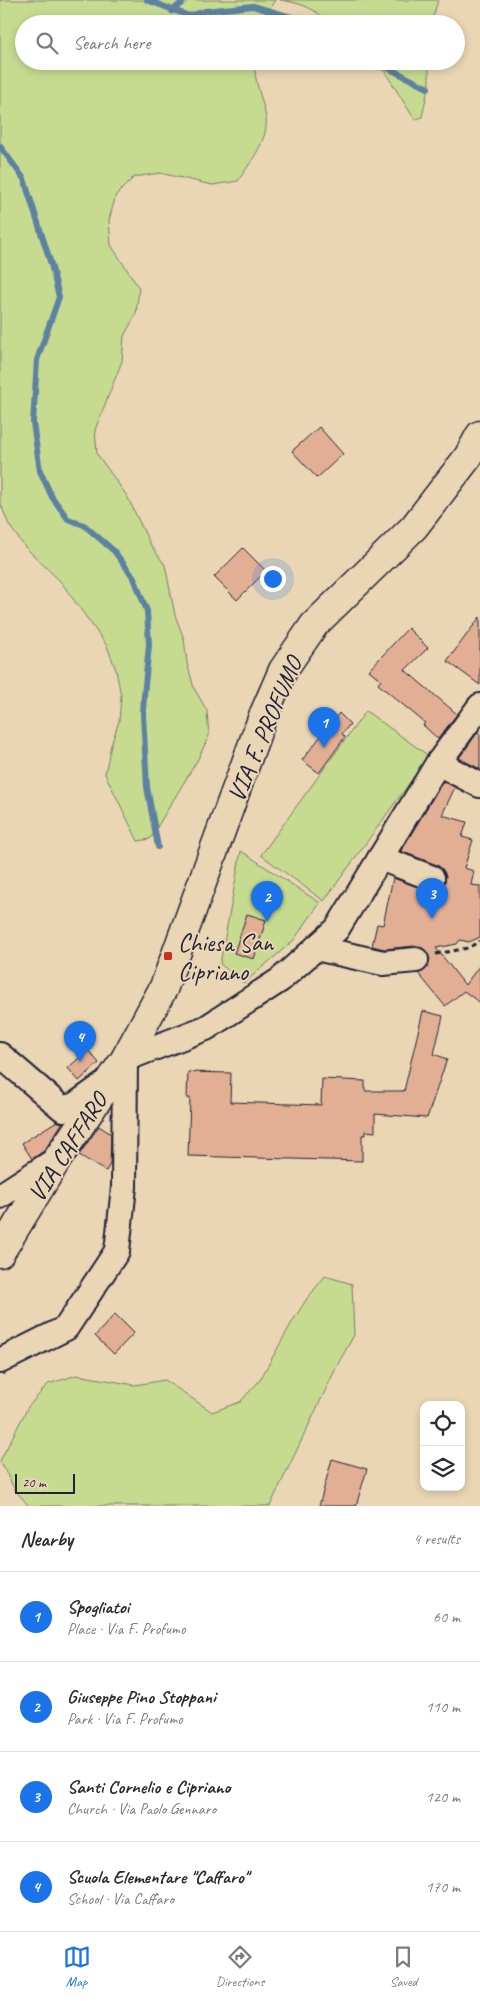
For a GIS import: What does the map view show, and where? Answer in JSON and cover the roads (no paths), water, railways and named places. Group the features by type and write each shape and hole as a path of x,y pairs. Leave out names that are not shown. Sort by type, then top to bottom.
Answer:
{"street":[{"name":"VIA F. PROFUMO","path":"123,1061 164,987 263,716 283,670 314,625 414,527 468,457 480,435"},
{"path":"0,1055 63,1109 74,1105 123,1061 206,1028 280,980 337,929 438,763 480,706"},
{"path":"438,763 480,785"},
{"path":"380,858 432,878"},
{"path":"316,948 383,963 416,960"},
{"path":"0,1361 66,1328 117,1251 124,1187 123,1061"},
{"name":"VIA CAFFARO","path":"0,1253 58,1158 123,1061"},
{"path":"0,1196 58,1158"}],"waterway":[{"path":"147,0 186,15"},
{"path":"172,11 185,0"},
{"path":"192,15 205,11 253,6 284,15"},
{"path":"392,70 428,88"},
{"path":"0,146 24,179 51,264 59,297 37,360 33,423 40,471 52,497 68,519 84,525 114,551 134,578 147,611 149,645 143,715 147,787 158,847"}],"place":[{"name":"Spogliatoi","path":"324,748"},
{"name":"Santi Cornelio e Cipriano","path":"432,919"},
{"name":"Giuseppe Pino Stoppani","path":"267,922"},
{"name":"Chiesa San Cipriano","path":"168,956"},
{"name":"Scuola Elementare \"Caffaro\"","path":"80,1062"}]}
